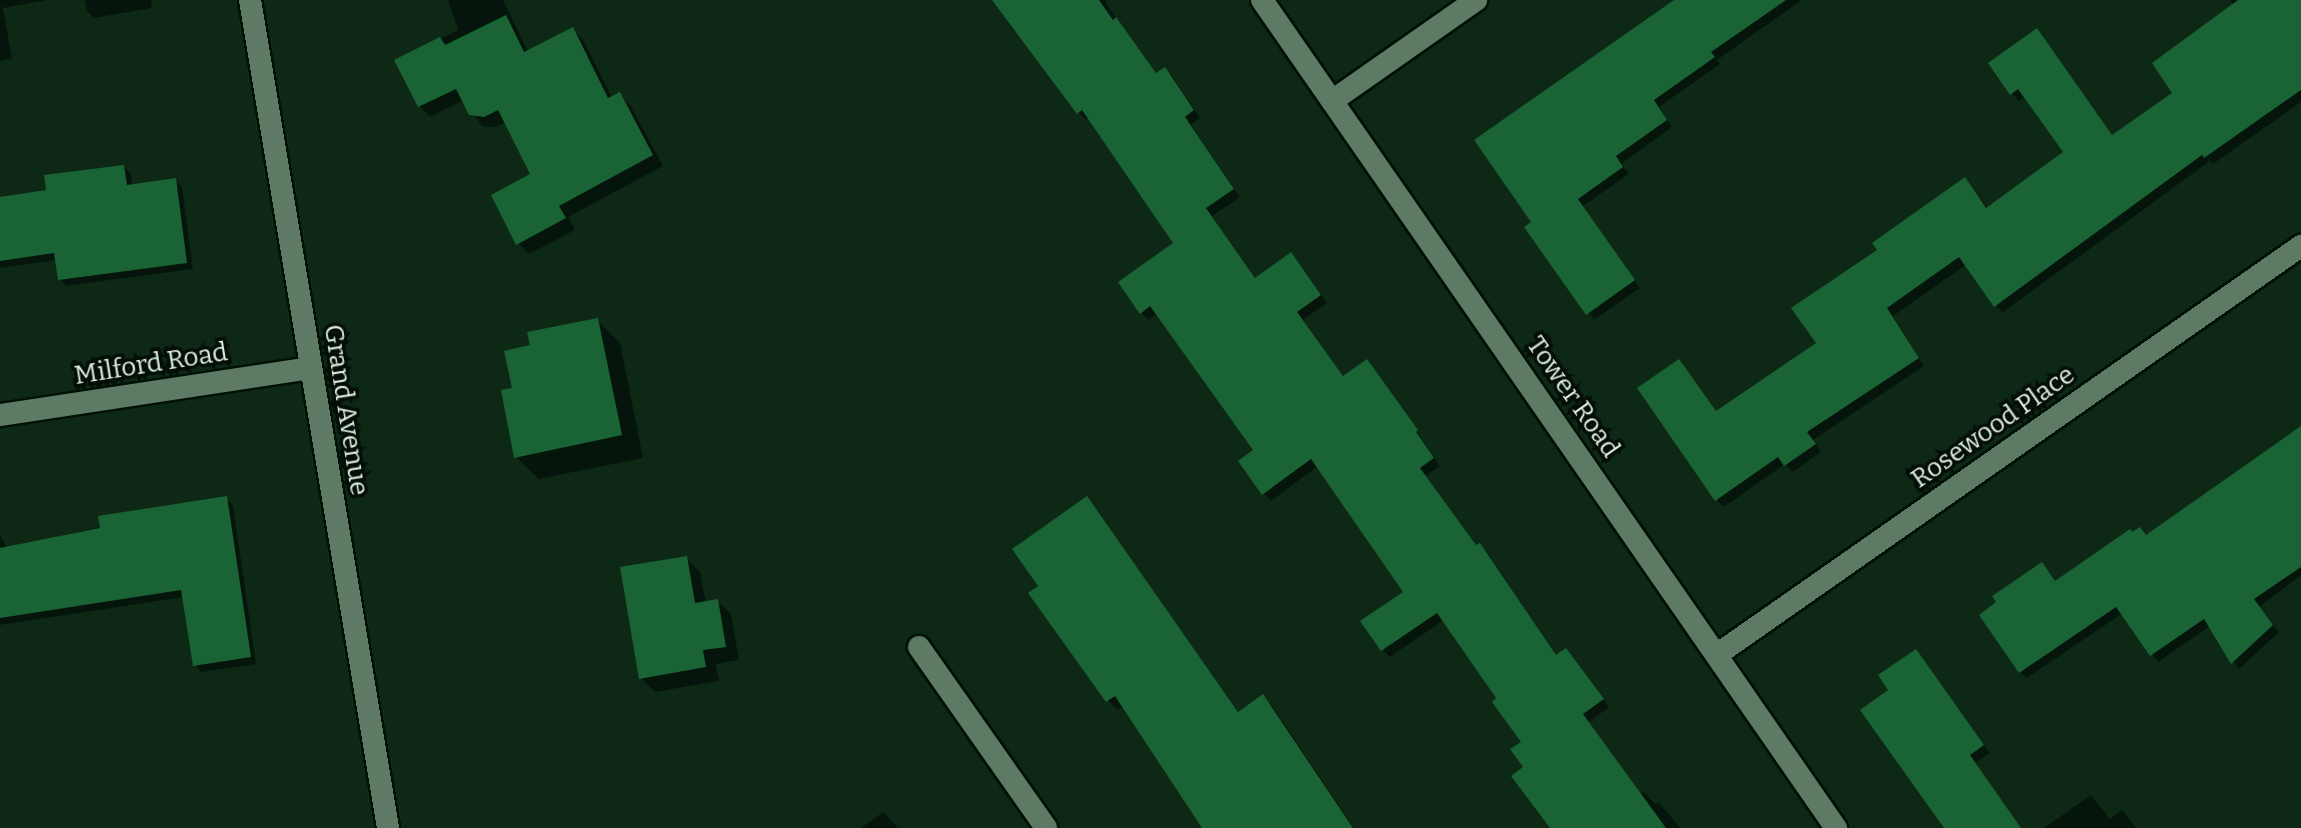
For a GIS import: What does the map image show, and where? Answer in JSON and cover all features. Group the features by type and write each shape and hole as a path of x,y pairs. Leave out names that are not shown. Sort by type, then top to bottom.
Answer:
{"street":[{"name":"Grand Avenue","path":"250,0 388,828"},
{"name":"Tower Road","path":"1262,0 1836,828"},
{"path":"1332,101 1476,0"},
{"name":"Rosewood Place","path":"1718,654 2301,246"},
{"name":"Milford Road","path":"0,415 310,368"},
{"path":"919,647 1046,828"}],"building":[{"path":"992,0 1099,0 1113,20 1116,17 1156,73 1165,67 1194,110 1185,117 1234,189 1206,208 1255,278 1291,252 1321,295 1297,312 1343,376 1367,359 1418,430 1416,432 1434,458 1420,468 1476,545 1480,543 1556,655 1566,648 1604,699 1583,714 1666,828 1550,828 1511,776 1523,767 1510,749 1521,742 1492,702 1496,698 1437,613 1381,651 1360,621 1403,592 1311,459 1262,495 1238,461 1253,450 1150,306 1140,314 1118,282 1173,243 1082,110 1077,114"},
{"path":"1674,0 1786,0 1711,52 1715,57 1654,100 1667,120 1616,156 1623,167 1578,199 1635,280 1586,315 1524,227 1531,222 1474,140"},
{"path":"2238,0 2301,0 2301,90 2204,158 2202,155 1994,307 1959,257 1887,308 1919,358 1807,432 1816,444 1784,466 1778,457 1715,501 1637,388 1679,359 1716,411 1816,343 1791,308 1877,250 1872,243 1965,177 1986,208 2063,152 2018,89 2010,95 1988,63 2037,28 2112,135 2172,93 2152,63"},
{"path":"506,15 524,52 573,27 608,98 620,92 653,155 559,206 566,218 516,245 491,195 530,174 498,110 484,117 469,115 456,89 418,107 394,60 440,37 445,45"},
{"path":"124,165 127,185 176,178 187,263 58,280 54,253 0,261 0,197 46,190 44,175"},
{"path":"598,318 622,435 514,458 501,390 512,388 504,351 530,345 527,332"},
{"path":"2301,426 2301,567 2254,599 2273,625 2231,664 2204,619 2150,656 2116,607 2019,673 1979,615 1996,602 1992,596 2042,562 2055,581 2130,529 2132,532 2140,527 2146,535"},
{"path":"227,496 251,657 193,666 181,590 0,618 0,548 100,528 98,516"},
{"path":"1087,496 1238,712 1263,694 1353,828 1202,828 1115,696 1106,702 1028,593 1038,586 1012,549"},
{"path":"687,556 695,603 718,599 726,647 703,650 706,667 639,679 620,567"},
{"path":"1916,649 1984,745 1970,755 2021,828 1944,828 1860,710 1888,690 1878,675"}]}
